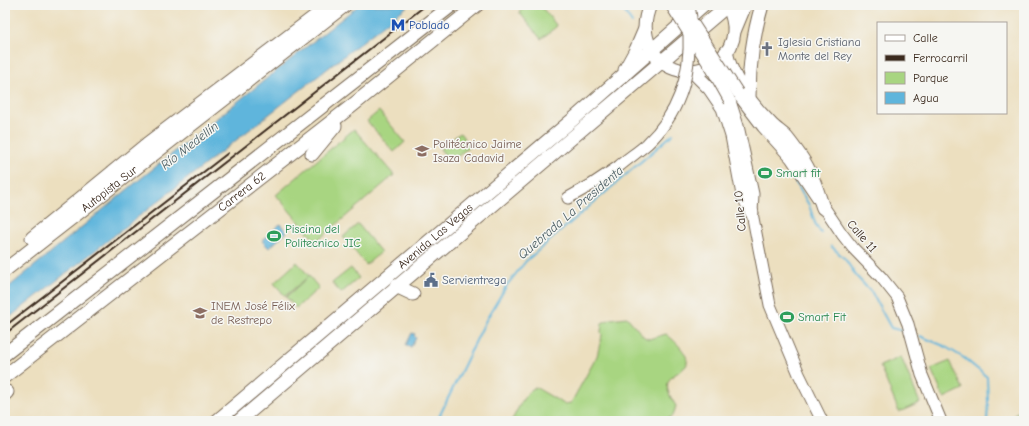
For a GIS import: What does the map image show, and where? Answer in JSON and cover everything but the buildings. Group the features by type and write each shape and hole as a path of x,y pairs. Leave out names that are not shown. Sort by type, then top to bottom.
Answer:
{"main road":[{"name":"Autopista Sur","path":"5,260 133,155 330,5"},
{"name":"Autopista Sur","path":"5,270 345,5"},
{"name":"Carrera 62","path":"5,354 452,5"},
{"name":"Carrera 62","path":"5,376 353,105 477,5"},
{"path":"650,5 645,20 645,29 647,41 652,51 662,62 675,69 692,71 706,69 717,62 726,52 732,43 734,32 745,5"},
{"name":"Calle 10","path":"671,5 723,87 730,101 738,126 753,194 752,213 770,305 799,374 822,421"},
{"path":"681,5 742,91 770,124 785,137 801,157 814,180 823,208"},
{"path":"688,5 690,18"},
{"name":"Avenida Las Vegas","path":"217,421 617,81 703,5"},
{"path":"728,5 733,18 734,32"},
{"name":"Avenida Las Vegas","path":"239,421 728,5"},
{"path":"742,91 762,5"},
{"path":"617,81 629,64 645,29"},
{"path":"568,198 618,167 659,132 678,102 684,85 690,50 689,32"},
{"path":"726,52 729,64 742,91"},
{"path":"692,71 702,79 723,108 730,126 743,195 752,213"},
{"path":"715,95 719,89 732,82 742,91"},
{"path":"312,154 353,105"},
{"path":"109,189 133,155"},
{"path":"140,271 200,202"},
{"name":"Calle 11","path":"823,208 853,248 888,285 897,297 913,339 922,375 938,416"},
{"path":"396,286 413,294"}],"green space":[{"path":"527,5 540,5 557,26 541,39 519,12"},
{"path":"379,111 405,142 394,152 367,121"},
{"path":"354,129 394,175 316,242 276,195"},
{"path":"460,133 470,146 451,162 440,149"},
{"path":"358,224 381,252 366,265 343,237"},
{"path":"297,262 309,276 285,296 274,283"},
{"path":"351,268 359,278 341,293 332,283"},
{"path":"309,276 319,288 296,308 286,297"},
{"path":"627,317 644,337 649,339 666,334 681,348 686,357 686,366 669,380 667,387 676,406 673,416 663,421 511,421 524,398 535,387 564,404 571,403 597,356 602,335 602,323 611,319"},
{"path":"901,357 920,403 899,412 880,366"},
{"path":"950,361 963,389 944,398 931,369"},
{"path":"1020,411 1024,412 1024,421 1012,421 1014,414"}],"water":[{"name":"Río Medellín","path":"359,5 409,5 5,321 5,290 134,184"},
{"name":"Piscina del Politecnico JIC","path":"280,224 287,232 269,248 262,241"},
{"path":"412,333 415,334 414,336 416,338 411,347 406,345"}],"waterway":[{"name":"Quebrada La Presidenta","path":"620,5 632,23"},
{"name":"Quebrada La Presidenta","path":"437,421 486,320 507,285 526,261 673,134"},
{"path":"789,171 809,205 815,223 821,233"},
{"path":"831,246 845,259 857,277 872,293 891,328 904,331"},
{"path":"920,336 944,346 964,358 987,377 987,421"}],"railway":[{"path":"5,334 426,5"},
{"path":"5,326 228,153"}],"place":[{"name":"Poblado","path":"398,25"},
{"name":"Iglesia Cristiana Monte del Rey","path":"767,49"},
{"name":"Politécnico Jaime Isaza Cadavid","path":"422,151"},
{"name":"Smart fit","path":"765,173"},
{"name":"Piscina del Politecnico JIC","path":"274,236"},
{"name":"Servientrega","path":"431,280"},
{"name":"INEM José Félix de Restrepo","path":"200,313"},
{"name":"Smart Fit","path":"787,317"}]}
